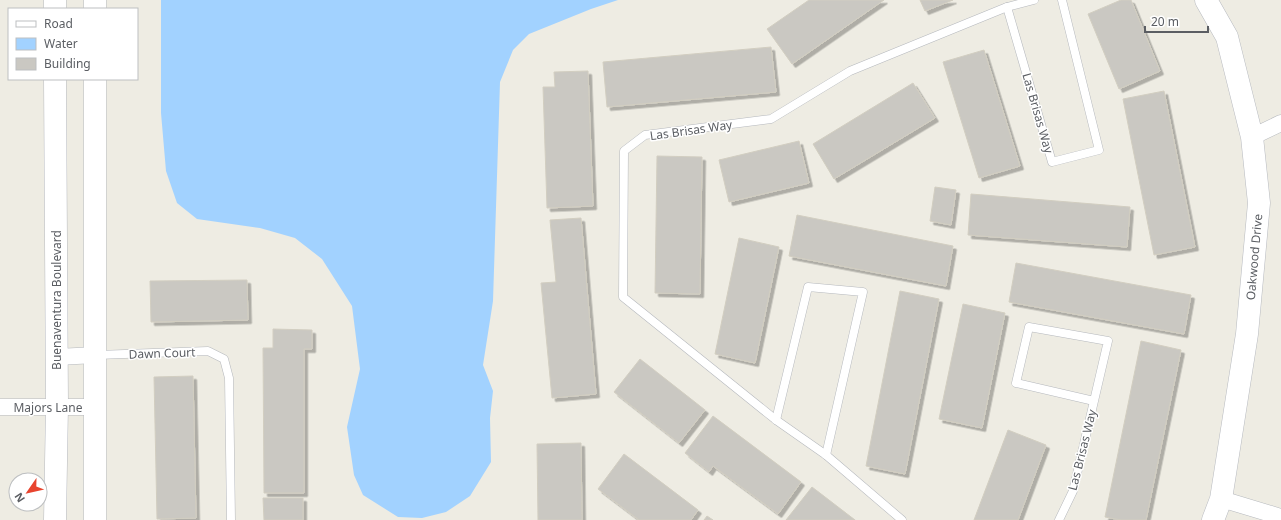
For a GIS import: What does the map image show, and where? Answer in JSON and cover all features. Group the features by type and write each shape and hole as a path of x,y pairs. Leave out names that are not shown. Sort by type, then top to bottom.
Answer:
{"main road":[{"name":"Oakwood Drive","path":"1206,0 1227,37 1252,137 1259,203 1247,334 1221,500 1213,520"},
{"name":"Buenaventura Boulevard","path":"55,80 57,406 55,520"},
{"path":"95,80 95,520"}],"street":[{"path":"1252,137 1281,123"},
{"name":"Dawn Court","path":"57,357 96,355"},
{"name":"Majors Lane","path":"0,407 57,406 95,408"},
{"path":"1221,500 1280,513"}],"lane":[{"name":"Las Brisas Way","path":"902,520 826,455 776,420 623,297 624,151 645,135 771,119 850,71 1007,7 1034,0"},
{"name":"Las Brisas Way","path":"1007,7 1052,162 1099,150 1062,0"},
{"path":"776,420 808,287 863,292 826,455"},
{"name":"Las Brisas Way","path":"1059,520 1073,491 1094,401 1108,341 1029,327 1016,383 1094,401"},
{"name":"Dawn Court","path":"96,355 208,351 224,359 229,378 230,520"}],"water":[{"path":"161,0 618,0 591,9 529,34 513,50 500,82 493,301 483,365 493,391 490,418 491,462 470,496 446,512 422,518 398,517 363,495 354,475 347,427 360,369 352,306 322,259 295,238 260,228 197,219 177,203 166,171 161,113"}],"building":[{"path":"809,0 884,0 792,64 767,29"},
{"path":"920,0 953,0 925,11"},
{"path":"1121,0 1131,0 1160,71 1119,89 1088,14"},
{"path":"771,47 776,92 607,107 603,62"},
{"path":"984,50 1020,166 979,178 943,62"},
{"path":"588,71 593,206 547,208 543,87 555,87 554,72"},
{"path":"913,83 935,118 834,179 813,144"},
{"path":"1164,91 1195,247 1154,255 1123,99"},
{"path":"799,141 809,183 729,202 719,160"},
{"path":"657,156 702,157 700,294 655,293"},
{"path":"935,187 956,190 951,225 930,221"},
{"path":"971,194 1130,207 1127,247 968,235"},
{"path":"797,215 953,246 946,286 789,256"},
{"path":"581,218 596,394 552,398 541,283 556,282 550,220"},
{"path":"739,238 779,247 755,363 715,354"},
{"path":"1016,263 1191,295 1184,334 1009,302"},
{"path":"247,280 248,320 151,322 150,281"},
{"path":"900,291 939,299 905,474 866,466"},
{"path":"963,304 1005,313 982,428 939,419"},
{"path":"273,329 312,330 312,349 304,349 304,493 264,493 263,348 273,348"},
{"path":"1141,341 1181,350 1146,520 1121,520 1105,517"},
{"path":"640,359 705,410 679,443 614,392"},
{"path":"193,376 196,518 157,519 154,377"},
{"path":"713,416 801,482 778,514 713,466 709,472 685,453"},
{"path":"1008,430 1046,445 1018,520 974,520"},
{"path":"581,443 582,520 538,520 537,444"},
{"path":"624,454 698,510 691,520 639,520 598,489"},
{"path":"812,487 855,520 786,520"},
{"path":"263,498 303,498 303,520 264,520"},
{"path":"707,516 713,520 704,520"}]}
